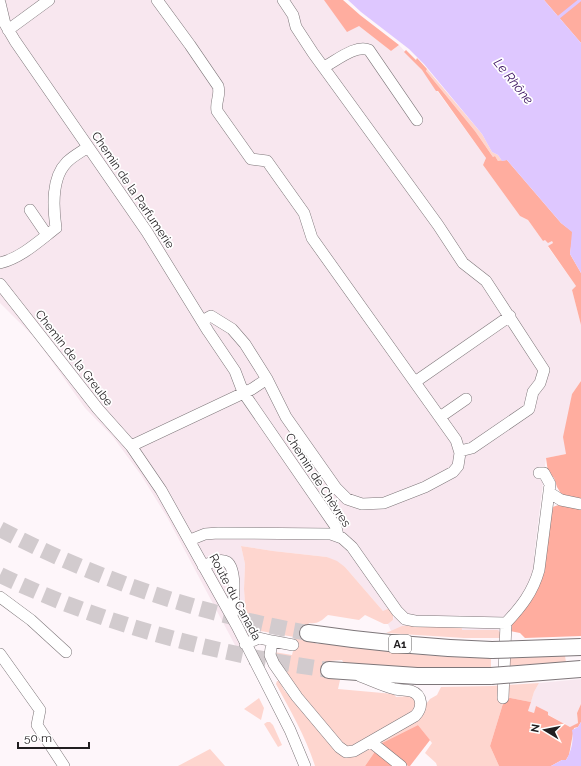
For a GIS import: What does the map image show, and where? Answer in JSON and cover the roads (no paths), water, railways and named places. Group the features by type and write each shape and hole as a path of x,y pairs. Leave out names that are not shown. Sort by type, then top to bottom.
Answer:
{"highway":[{"name":"A1","path":"308,633 420,646 492,650 581,647"},
{"path":"329,670 417,676 491,676 581,669"}],"street":[{"path":"8,30 48,0"},
{"path":"157,0 186,38 218,86 220,94 216,106 217,111 251,159 267,162 304,213 312,238 456,440 460,451 460,462 455,470 425,487 384,503 373,504 352,502 342,496 286,417 268,379 245,344 232,329 212,316 202,321"},
{"path":"283,0 293,15 296,27 324,67 438,225 463,263 486,281 544,370 540,382 533,392 529,409 472,448 460,451"},
{"name":"Chemin de la Parfumerie","path":"0,3 8,30 147,232 235,371 243,392"},
{"path":"324,67 357,49 364,48 369,50 417,120"},
{"path":"0,263 11,260 56,228 54,214 55,188 59,175 67,163 88,148"},
{"path":"30,210 47,235"},
{"name":"Chemin de la Greube","path":"0,284 98,410 131,446"},
{"path":"415,382 510,316"},
{"path":"131,446 252,389 268,379"},
{"name":"Chemin de Chèvres","path":"243,392 336,527 338,536 352,547 397,611 405,619 415,621 506,623"},
{"path":"440,417 466,399"},
{"name":"Route du Canada","path":"131,446 161,490 190,540 232,617 290,730 306,766"},
{"path":"504,698 506,623 524,602 536,580 539,570 550,484 544,473 539,473"},
{"path":"550,493 563,500 581,504"},
{"path":"190,540 205,534 218,533 325,534 338,536"},
{"path":"204,566 220,560 227,561 231,567 233,574 234,606 232,617"},
{"path":"0,597 36,624 66,652"},
{"path":"245,644 259,638 293,645"},
{"path":"272,641 270,655 272,661 298,697 339,747 346,752 352,752 371,742 417,713 421,707 418,696 413,692 395,689 350,672"},
{"path":"0,654 40,710 38,725 64,766"},
{"path":"371,742 400,766"}],"water":[{"name":"Le Rhône","path":"348,0 544,0 581,43 581,273 570,254 572,232 561,223 507,160 502,161 498,155 492,152 482,134 424,64 409,49 361,12"},
{"path":"581,722 581,766 551,766 562,760 566,760 572,746 572,730 578,727"}],"waterway":[{"path":"559,17 580,0"}],"tunnel":[{"path":"0,529 74,564 150,593 228,616 308,633"},
{"path":"0,575 79,609 161,635 244,655 329,670"}]}
